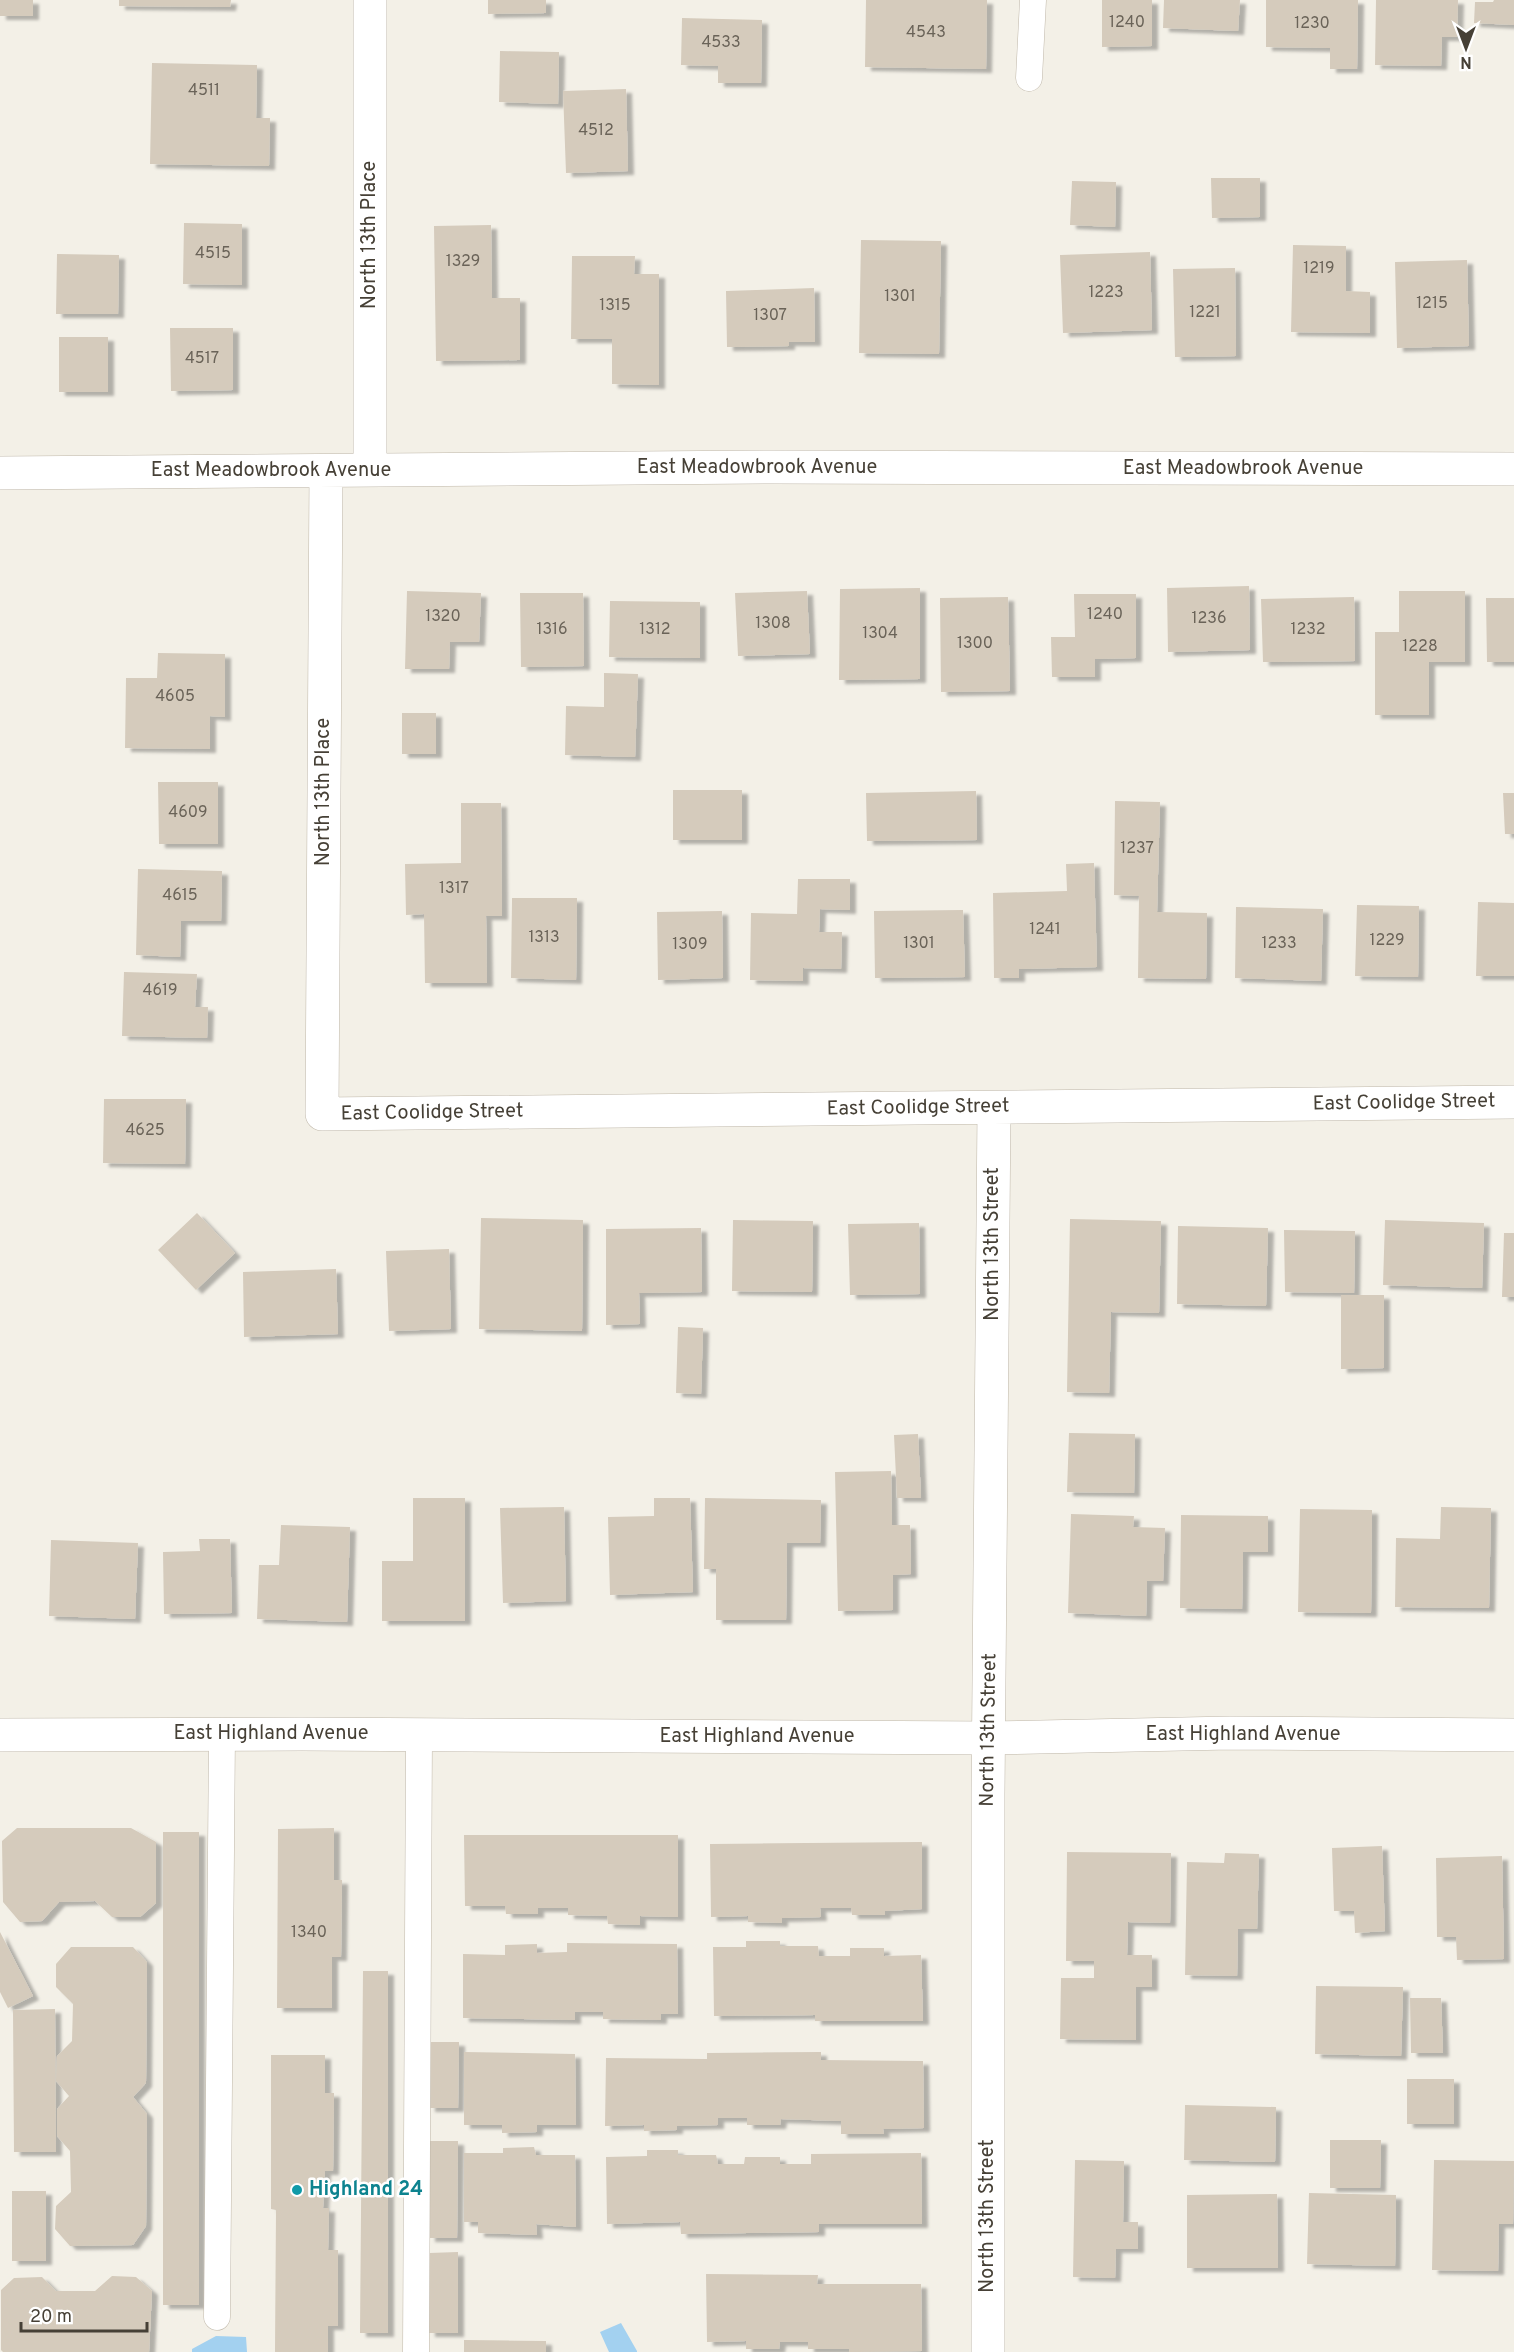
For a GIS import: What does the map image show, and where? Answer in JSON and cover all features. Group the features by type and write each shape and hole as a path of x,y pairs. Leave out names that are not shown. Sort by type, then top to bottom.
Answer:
{"street":[{"name":"North 13th Place","path":"370,0 370,470"},
{"name":"East Meadowbrook Avenue","path":"0,473 761,467 1514,470"},
{"name":"North 13th Place","path":"322,1114 326,471"},
{"name":"East Coolidge Street","path":"322,1114 1514,1102"},
{"name":"North 13th Street","path":"988,2352 989,1738 994,1108"},
{"name":"East Highland Avenue","path":"0,1735 989,1738 1230,1733 1514,1735"}],"lane":[{"path":"1029,78 1034,0"},
{"path":"217,2317 222,1734"},
{"path":"416,2352 419,1735"}],"water":[{"path":"621,2323 637,2352 609,2352 600,2332"},
{"path":"216,2336 246,2337 247,2352 192,2352 192,2349"}],"building":[{"path":"0,0 33,0 33,16 0,16"},
{"path":"119,0 231,0 230,7 119,6"},
{"path":"488,0 546,0 546,13 488,14"},
{"path":"866,0 987,0 986,69 865,67"},
{"path":"1102,0 1152,0 1152,46 1102,47"},
{"path":"1164,0 1240,0 1238,31 1163,28"},
{"path":"1266,0 1358,0 1357,69 1330,69 1330,48 1266,47"},
{"path":"1376,0 1458,0 1457,37 1442,37 1441,66 1375,65"},
{"path":"1494,0 1514,0 1514,25 1474,23 1475,2 1493,2"},
{"path":"682,18 762,20 761,83 718,83 718,66 681,65"},
{"path":"500,51 559,52 558,104 499,102"},
{"path":"152,63 257,65 256,118 270,118 269,166 150,164"},
{"path":"626,89 628,171 566,173 563,91"},
{"path":"1211,178 1260,178 1260,217 1212,218"},
{"path":"1072,181 1116,182 1115,227 1070,225"},
{"path":"184,223 242,224 242,285 183,284"},
{"path":"491,225 492,298 520,298 520,360 436,361 434,226"},
{"path":"861,240 941,241 939,354 859,353"},
{"path":"1293,245 1346,246 1346,291 1370,292 1370,333 1291,332"},
{"path":"1150,252 1152,330 1063,333 1060,255"},
{"path":"57,254 119,255 118,314 56,314"},
{"path":"572,256 635,256 634,274 659,274 659,385 612,384 612,339 571,339"},
{"path":"1467,260 1469,346 1397,348 1395,262"},
{"path":"1235,268 1236,356 1175,357 1173,269"},
{"path":"814,288 815,342 789,342 789,346 727,347 726,291"},
{"path":"170,328 233,328 233,390 171,391"},
{"path":"59,337 108,337 108,392 59,392"},
{"path":"1249,586 1250,650 1168,652 1167,588"},
{"path":"920,588 920,679 839,680 840,589"},
{"path":"407,591 481,593 479,642 450,642 449,669 405,669"},
{"path":"807,591 810,654 738,656 735,593"},
{"path":"1399,591 1465,591 1465,662 1429,662 1429,715 1375,715 1375,632 1399,632"},
{"path":"520,593 583,593 584,666 521,667"},
{"path":"1074,594 1136,594 1136,658 1095,659 1095,677 1052,677 1051,637 1075,637"},
{"path":"1008,597 1010,691 941,692 940,598"},
{"path":"1354,597 1355,661 1263,662 1261,599"},
{"path":"1486,598 1514,598 1514,662 1487,662"},
{"path":"610,601 700,602 700,658 609,657"},
{"path":"158,653 225,654 225,717 210,716 210,749 125,748 126,678 157,678"},
{"path":"604,673 638,674 635,757 565,755 566,706 604,707"},
{"path":"402,713 436,713 436,754 402,754"},
{"path":"158,782 218,782 218,844 159,844"},
{"path":"673,790 742,790 742,840 673,840"},
{"path":"976,791 977,840 867,841 866,793"},
{"path":"1503,793 1514,793 1514,834 1505,834"},
{"path":"1115,801 1160,802 1157,912 1207,913 1206,979 1138,978 1139,896 1114,895"},
{"path":"461,803 501,803 502,916 486,916 487,983 425,983 424,914 406,915 405,864 461,863"},
{"path":"1094,863 1097,967 1019,969 1019,978 994,978 993,893 1067,891 1066,864"},
{"path":"138,869 222,871 221,921 181,921 180,957 136,955"},
{"path":"798,879 850,879 850,910 820,909 819,932 842,932 841,969 803,968 803,981 750,980 751,913 797,914"},
{"path":"512,898 577,898 576,980 511,978"},
{"path":"1478,902 1514,903 1514,976 1476,976"},
{"path":"1357,905 1419,906 1418,977 1355,976"},
{"path":"1236,907 1323,909 1321,981 1235,978"},
{"path":"963,910 965,977 875,978 874,911"},
{"path":"722,911 723,978 658,980 657,912"},
{"path":"124,972 197,974 195,1007 208,1007 207,1038 122,1036"},
{"path":"104,1099 186,1099 185,1164 103,1163"},
{"path":"197,1213 235,1253 196,1290 158,1250"},
{"path":"481,1218 583,1220 582,1331 479,1329"},
{"path":"1070,1219 1161,1221 1159,1313 1111,1312 1109,1393 1067,1392"},
{"path":"733,1220 813,1221 812,1292 732,1291"},
{"path":"1385,1220 1484,1223 1482,1288 1383,1285"},
{"path":"919,1223 920,1294 850,1295 848,1224"},
{"path":"1178,1226 1268,1228 1266,1306 1177,1304"},
{"path":"701,1228 702,1292 639,1293 640,1324 606,1325 606,1229"},
{"path":"1284,1230 1355,1231 1354,1293 1285,1292"},
{"path":"1504,1233 1514,1233 1514,1297 1502,1297"},
{"path":"449,1249 451,1329 389,1331 386,1251"},
{"path":"336,1269 338,1334 244,1337 243,1272"},
{"path":"1341,1295 1384,1295 1384,1368 1341,1369"},
{"path":"678,1327 703,1328 701,1394 676,1393"},
{"path":"1069,1433 1135,1434 1134,1493 1067,1492"},
{"path":"918,1434 921,1498 897,1498 894,1435"},
{"path":"891,1471 892,1525 910,1525 911,1574 893,1575 893,1610 838,1611 835,1472"},
{"path":"413,1498 465,1498 465,1621 382,1621 382,1561 413,1561"},
{"path":"654,1498 690,1498 693,1592 610,1595 608,1517 654,1516"},
{"path":"705,1498 821,1500 820,1543 787,1543 786,1620 716,1620 716,1569 704,1569"},
{"path":"564,1507 566,1601 503,1603 500,1508"},
{"path":"1441,1507 1491,1508 1489,1608 1395,1607 1396,1538 1440,1539"},
{"path":"1300,1509 1372,1510 1371,1613 1298,1612"},
{"path":"1071,1514 1134,1516 1133,1527 1165,1528 1163,1581 1147,1581 1146,1616 1068,1613"},
{"path":"1181,1515 1268,1516 1268,1552 1243,1552 1242,1609 1180,1608"},
{"path":"281,1525 350,1527 347,1622 257,1619 259,1565 279,1565"},
{"path":"199,1539 230,1539 232,1613 164,1614 163,1552 200,1551"},
{"path":"51,1540 138,1543 135,1619 49,1616"},
{"path":"17,1828 131,1828 156,1842 156,1903 140,1917 112,1917 95,1901 59,1902 42,1921 20,1922 3,1902 2,1841"},
{"path":"334,1828 334,1880 342,1880 341,1957 332,1957 332,2008 277,2008 278,1829"},
{"path":"163,1832 199,1832 199,2305 163,2305"},
{"path":"464,1835 678,1835 678,1917 640,1916 640,1925 608,1924 607,1916 568,1915 568,1908 538,1908 538,1914 506,1914 505,1906 465,1906"},
{"path":"922,1842 922,1909 885,1911 885,1915 852,1915 851,1908 820,1908 821,1917 782,1918 782,1923 748,1922 748,1916 711,1917 710,1844"},
{"path":"1382,1846 1385,1931 1355,1933 1354,1911 1334,1911 1332,1848"},
{"path":"1067,1852 1171,1853 1170,1923 1128,1922 1127,1955 1152,1955 1152,1987 1136,1987 1136,2040 1060,2039 1061,1978 1094,1978 1094,1961 1066,1961"},
{"path":"1225,1853 1259,1854 1257,1929 1238,1929 1237,1976 1185,1975 1187,1862 1224,1863"},
{"path":"1502,1856 1504,1959 1457,1960 1456,1937 1437,1937 1436,1858"},
{"path":"0,1932 33,1996 8,2008 0,1992"},
{"path":"746,1941 780,1941 780,1946 818,1946 819,1956 850,1956 850,1948 884,1948 884,1956 921,1955 923,2021 815,2021 815,2015 714,2016 713,1947 746,1947"},
{"path":"567,1943 677,1944 678,2014 661,2014 661,2020 603,2019 603,2012 575,2012 575,2020 463,2018 463,1954 505,1955 505,1945 537,1944 537,1953 567,1952"},
{"path":"71,1947 133,1947 147,1962 146,2083 133,2097 147,2114 146,2226 133,2245 70,2246 55,2229 56,2206 71,2192 70,2151 57,2136 57,2109 69,2096 56,2081 57,2056 72,2041 73,2004 56,1987 56,1964"},
{"path":"363,1971 388,1971 388,2333 360,2333"},
{"path":"1316,1986 1403,1987 1401,2056 1315,2054"},
{"path":"1410,1998 1441,1998 1443,2053 1411,2053"},
{"path":"55,2009 56,2152 14,2152 13,2010"},
{"path":"429,2042 459,2042 458,2108 429,2108"},
{"path":"464,2052 575,2054 576,2125 537,2125 537,2132 502,2133 502,2125 464,2125"},
{"path":"821,2052 821,2060 923,2061 924,2128 883,2129 884,2134 841,2134 841,2121 781,2119 780,2125 747,2125 747,2118 718,2118 718,2125 677,2126 677,2130 644,2131 644,2125 605,2126 606,2058 707,2059 707,2053"},
{"name":"Highland 24","path":"271,2055 325,2055 325,2093 334,2093 333,2171 325,2171 323,2208 329,2208 328,2250 338,2250 338,2326 328,2326 328,2352 275,2352 276,2210 271,2209"},
{"path":"1407,2079 1454,2079 1454,2124 1407,2124"},
{"path":"1185,2105 1276,2107 1275,2162 1184,2160"},
{"path":"1330,2140 1381,2140 1380,2188 1330,2188"},
{"path":"429,2141 458,2141 457,2238 429,2238"},
{"path":"534,2147 536,2155 575,2155 576,2227 536,2224 537,2235 478,2233 478,2222 464,2222 464,2153 503,2153 503,2148"},
{"path":"647,2150 678,2150 678,2155 716,2155 718,2164 744,2164 745,2157 780,2157 780,2164 811,2164 811,2154 921,2153 922,2224 819,2224 819,2232 681,2234 680,2222 607,2224 606,2157 647,2156"},
{"path":"1075,2160 1124,2161 1123,2222 1138,2222 1138,2249 1116,2249 1115,2278 1073,2277"},
{"path":"1434,2160 1514,2161 1513,2224 1499,2224 1498,2271 1432,2270"},
{"path":"12,2191 46,2191 46,2261 12,2261"},
{"path":"1309,2193 1396,2195 1395,2266 1307,2264"},
{"path":"1277,2194 1278,2268 1187,2268 1187,2195"},
{"path":"458,2252 458,2333 429,2333 429,2253"},
{"path":"706,2274 818,2275 817,2284 921,2284 922,2351 849,2352 849,2349 808,2349 808,2342 780,2342 779,2349 746,2349 746,2341 707,2342"},
{"path":"112,2276 136,2277 152,2291 149,2352 3,2352 1,2350 1,2290 14,2278 42,2277 56,2291 95,2291"},
{"path":"464,2340 546,2341 546,2352 464,2352"}],"place":[{"name":"Highland 24","path":"297,2190"}]}
